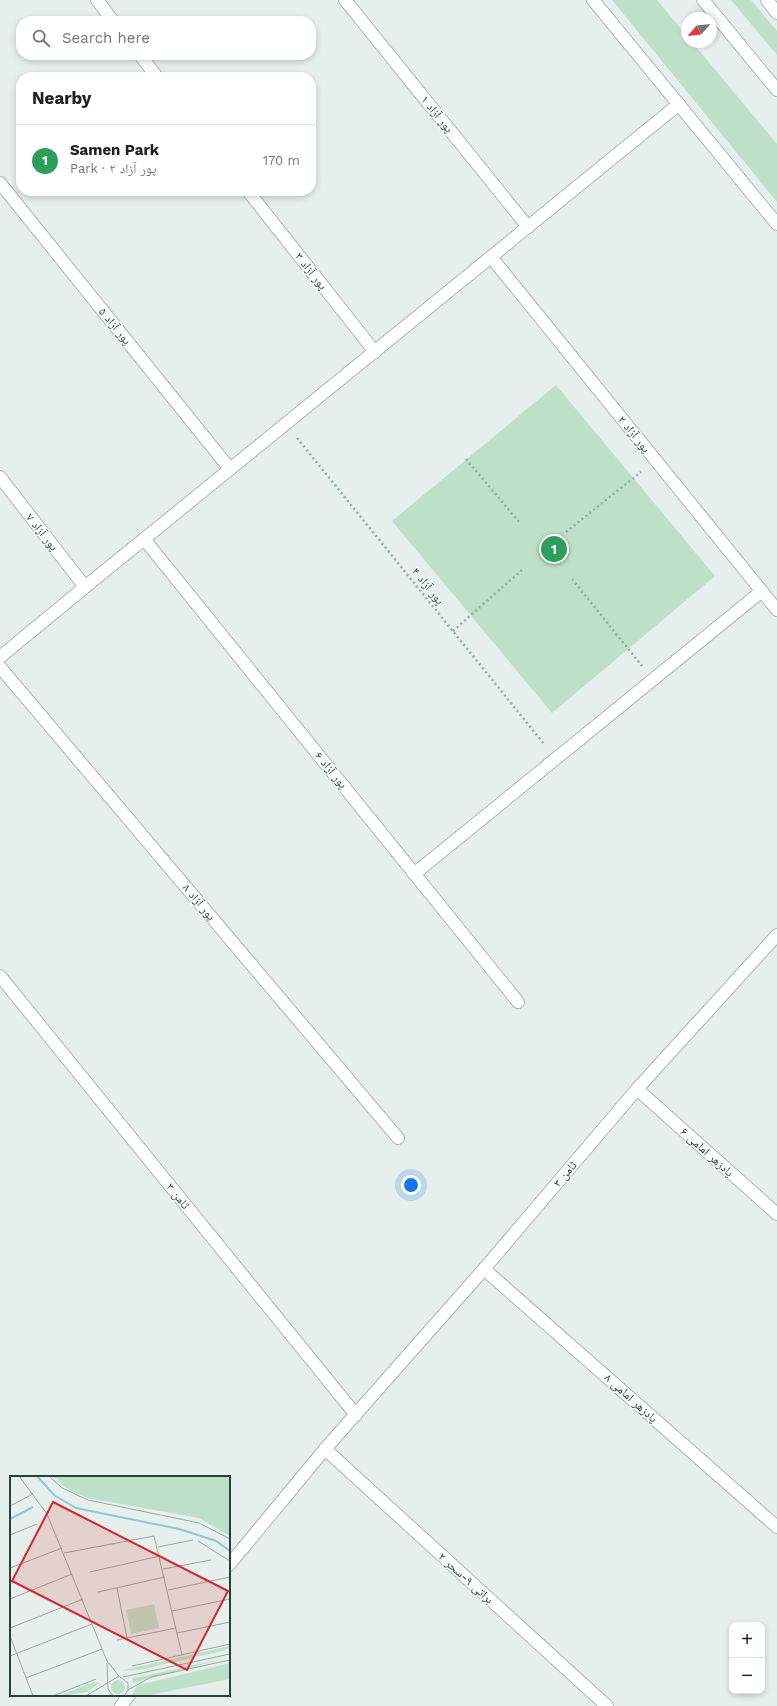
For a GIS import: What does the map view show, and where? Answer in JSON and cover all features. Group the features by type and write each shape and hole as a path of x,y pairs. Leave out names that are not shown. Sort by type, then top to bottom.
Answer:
{"street":[{"path":"96,0 109,16"},
{"name":"پور آزاد ۱","path":"345,0 528,227"},
{"path":"593,0 777,224"},
{"path":"703,0 777,90"},
{"path":"767,0 777,12"},
{"path":"144,60 153,72"},
{"path":"0,657 679,104"},
{"name":"پور آزاد ۵","path":"0,183 230,469"},
{"name":"پور آزاد ۳","path":"252,196 375,352"},
{"name":"پور آزاد ۲","path":"491,257 777,610"},
{"name":"پور آزاد ۷","path":"0,477 85,587"},
{"name":"پور آزاد ۶","path":"144,539 518,1002"},
{"path":"414,874 762,591"},
{"name":"پور آزاد ۸","path":"0,667 398,1138"},
{"name":"ثامن ۳","path":"230,1564 325,1449 484,1269 637,1089 777,935"},
{"name":"ثامن ۳","path":"0,976 356,1415"},
{"name":"پادزهر امامی ۶","path":"637,1089 777,1214"},
{"name":"پادزهر امامی ۸","path":"484,1269 777,1527"},
{"name":"براتی ۹-سحر ۲","path":"325,1449 607,1706"},
{"path":"121,1706 128,1696"}],"path":[{"name":"پور آزاد ۴","path":"285,424 556,759"},
{"path":"466,459 520,522"},
{"path":"566,532 656,460"},
{"path":"453,631 523,569"},
{"path":"572,579 653,680"}],"green space":[{"path":"612,0 657,0 681,29 681,48 697,48 777,144 777,202"},
{"path":"731,0 751,0 777,31 777,55"},
{"path":"556,385 715,576 552,713 392,521"}],"place":[{"name":"Samen Park","path":"554,549"}]}
